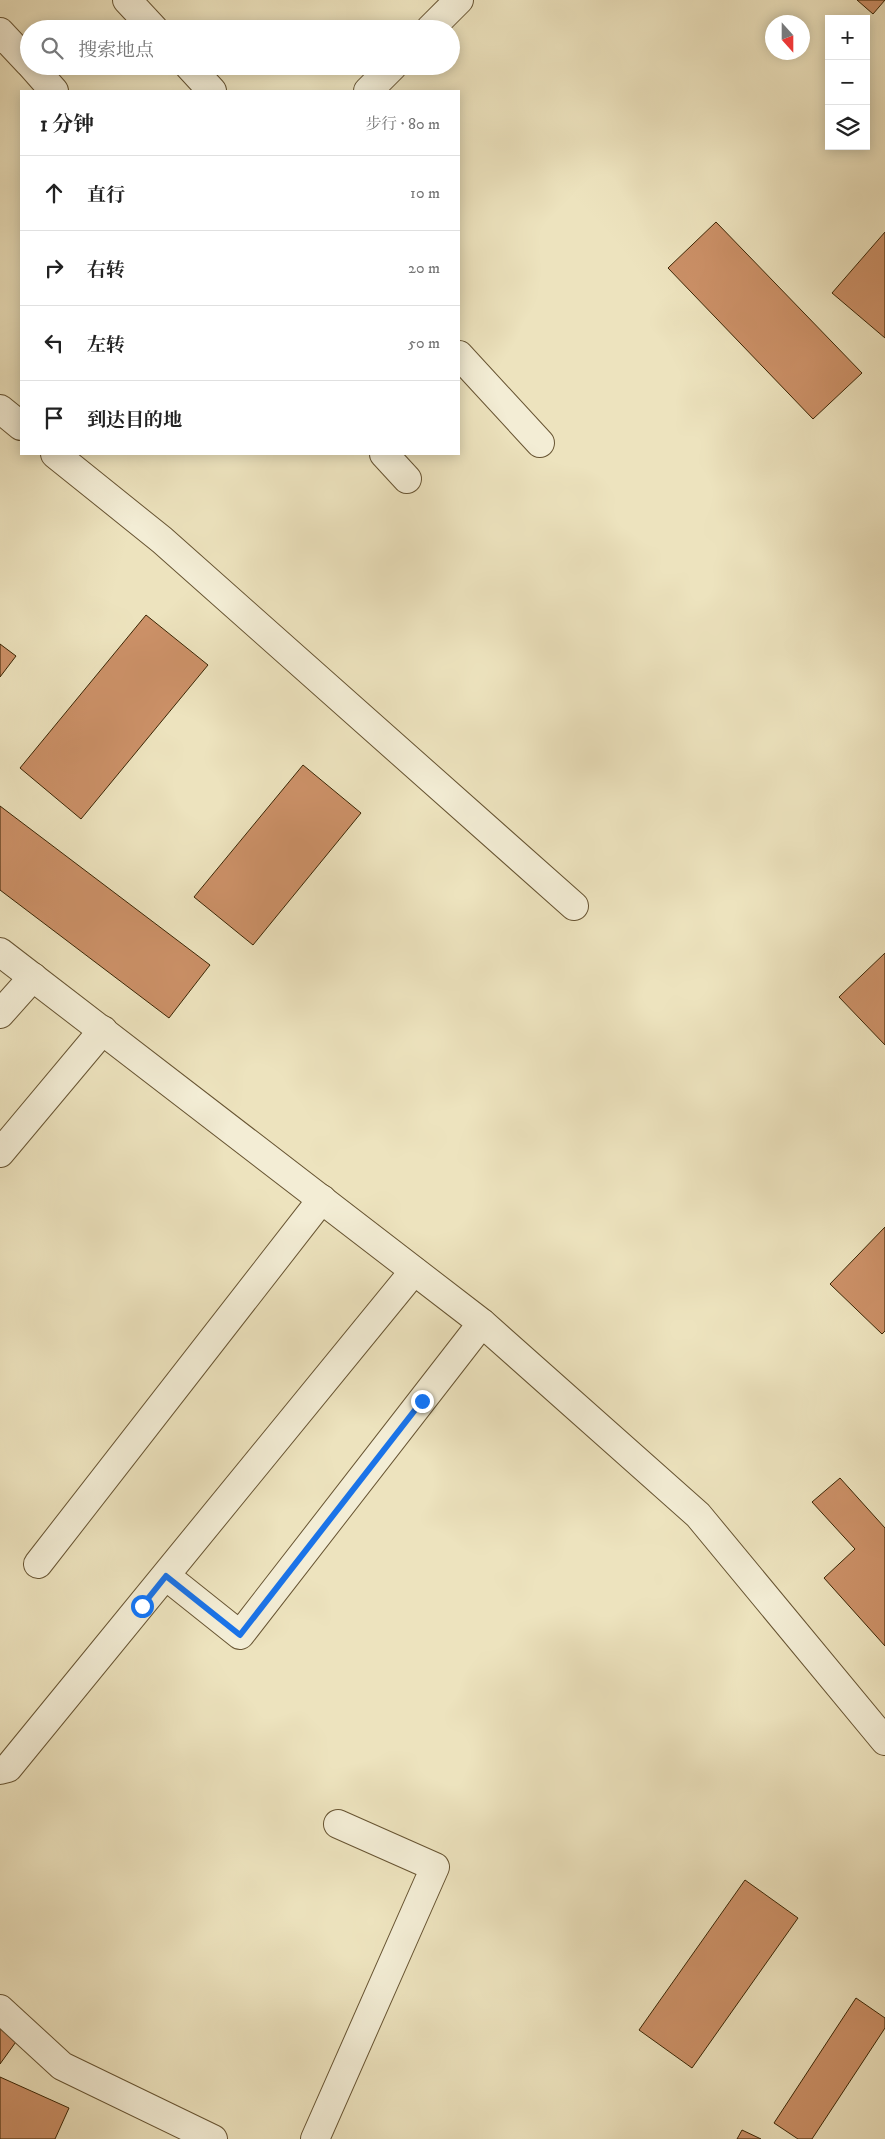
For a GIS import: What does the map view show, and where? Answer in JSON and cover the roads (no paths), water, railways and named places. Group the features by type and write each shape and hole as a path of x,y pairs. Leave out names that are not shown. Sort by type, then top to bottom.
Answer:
{"street":[{"path":"127,0 146,20"},
{"path":"439,20 459,0"},
{"path":"0,32 20,53"},
{"path":"40,75 53,90"},
{"path":"197,75 211,90"},
{"path":"369,90 384,75"},
{"path":"460,357 540,443"},
{"path":"0,409 20,425"},
{"path":"56,455 162,540 574,906"},
{"path":"385,455 407,479"},
{"path":"0,952 482,1323 698,1515 885,1741"},
{"path":"0,1014 33,977"},
{"path":"0,1153 103,1030"},
{"path":"38,1564 322,1200"},
{"path":"0,1770 8,1768 414,1271"},
{"path":"166,1576 240,1635 482,1323"},
{"path":"315,2139 434,1867 338,1824"},
{"path":"0,2009 62,2066 212,2139"}]}
